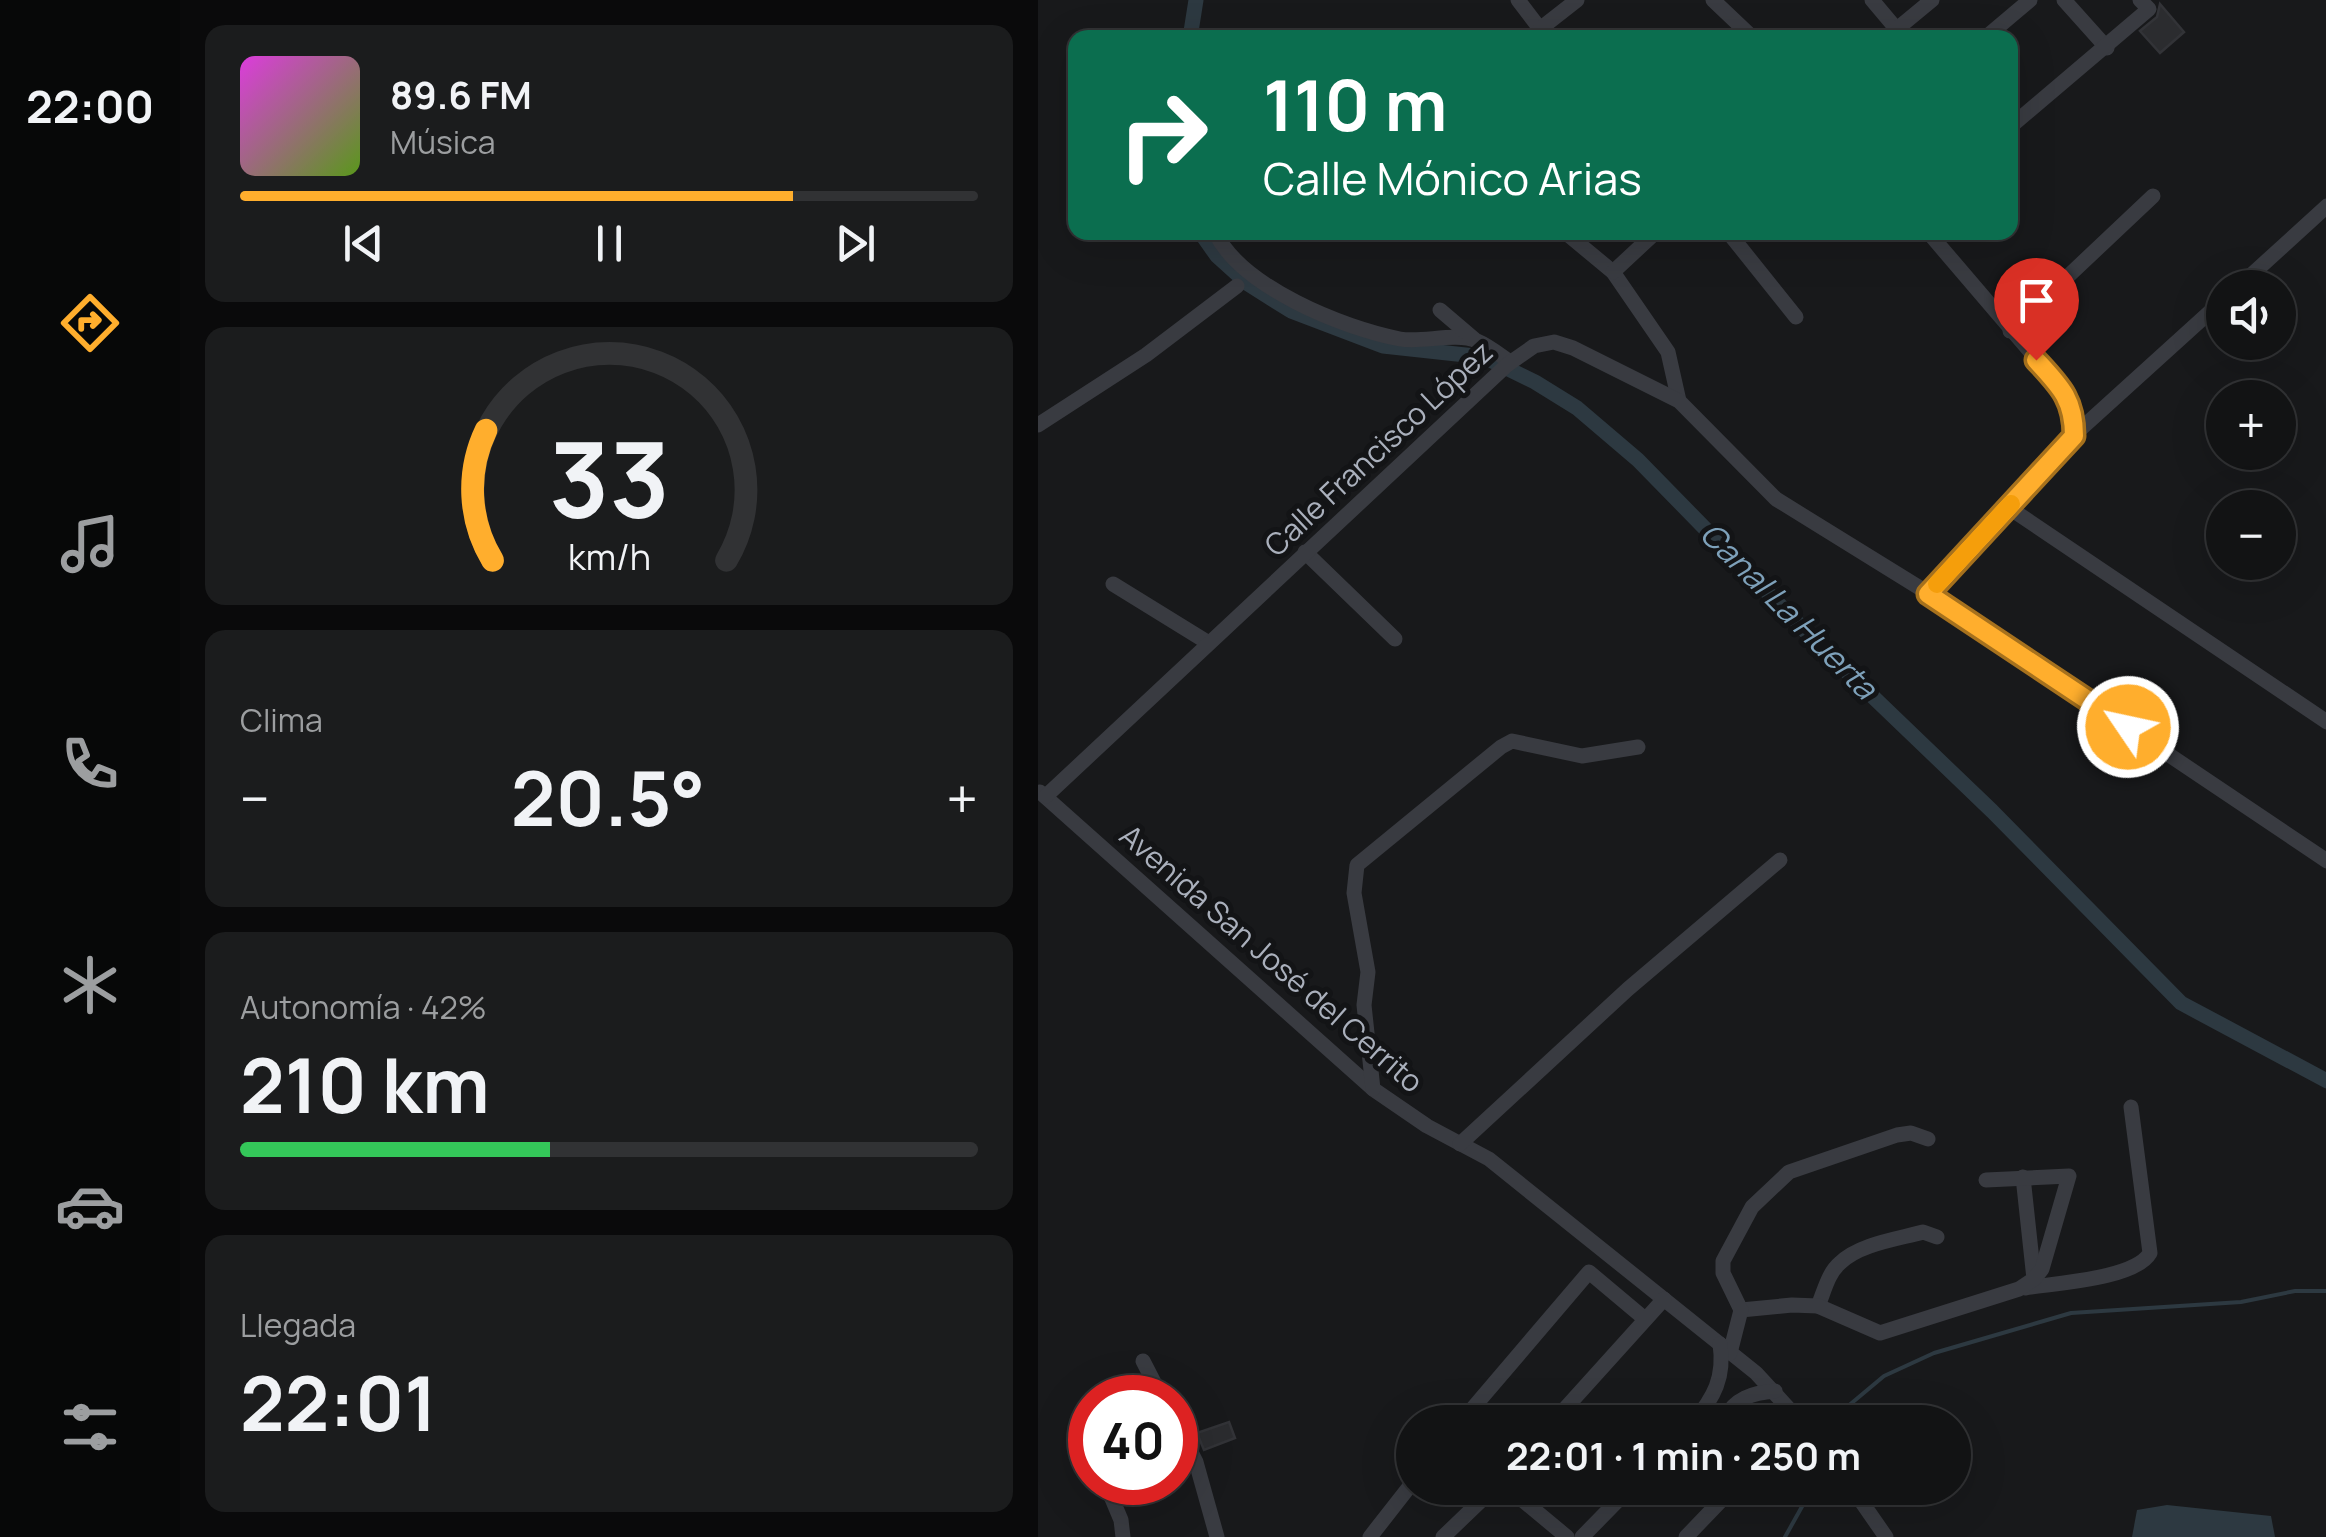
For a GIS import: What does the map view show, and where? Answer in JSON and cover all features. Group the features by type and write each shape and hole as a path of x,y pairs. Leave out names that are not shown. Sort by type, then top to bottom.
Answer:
{"street":[{"path":"1518,0 1541,30"},
{"path":"1546,30 1577,0"},
{"path":"1714,0 1745,30"},
{"path":"1872,0 1893,30"},
{"path":"1901,30 1932,0"},
{"path":"1995,30 2030,0"},
{"path":"2064,0 2107,48"},
{"path":"2018,120 2107,48 2145,4"},
{"path":"2010,331 2153,196"},
{"path":"2257,270 2326,206"},
{"path":"1220,240 1264,284 1352,326 1404,340 1474,339"},
{"path":"1573,240 1613,272 1668,352 1679,401"},
{"path":"1613,272 1647,240"},
{"path":"1734,240 1796,317"},
{"path":"1935,240 2063,390 2074,412 2074,436"},
{"path":"1038,425 1146,355 1236,286"},
{"path":"1440,310 1506,365"},
{"path":"1928,594 2074,436 2206,316"},
{"name":"Calle Francisco López","path":"1042,794 1506,365 1534,346 1554,342 1574,348 1679,401 1776,498 1928,594 2326,861"},
{"path":"2008,507 2326,722"},
{"path":"1305,552 1394,639"},
{"path":"1113,584 1207,642"},
{"path":"1373,1089 1364,1005 1368,972 1354,893 1357,865 1512,742 1582,756 1638,747"},
{"name":"Avenida San José del Cerrito","path":"1042,794 1373,1089 1427,1126 1489,1159 1725,1349 1787,1405"},
{"path":"1460,1144 1628,989 1780,860"},
{"path":"1741,1310 1818,1306 1880,1333 2019,1290 2122,1272 2144,1263 2150,1253 2131,1107"},
{"path":"1705,1405 1724,1368 1725,1349 1741,1310 1723,1273 1723,1261 1752,1206 1789,1172 1898,1135 1912,1133 1928,1139"},
{"path":"1986,1180 2070,1176 2042,1269 2019,1290"},
{"path":"2023,1178 2034,1279"},
{"path":"1818,1306 1841,1261 1924,1232 1936,1237"},
{"path":"1475,1405 1589,1272 1645,1318"},
{"path":"1568,1405 1664,1299"},
{"path":"1143,1361 1150,1375"},
{"path":"1731,1405 1753,1393 1775,1391"},
{"path":"1198,1469 1218,1537"},
{"path":"1370,1537 1396,1504"},
{"path":"1115,1505 1123,1537"},
{"path":"1444,1537 1477,1505"},
{"path":"1528,1505 1566,1537"},
{"path":"1582,1537 1613,1505"},
{"path":"1686,1537 1717,1505"},
{"path":"1864,1505 1886,1537"}],"shaded area":[{"path":"2167,1505 2271,1516 2275,1537 2132,1537 2137,1510"}],"building":[{"path":"2160,4 2184,32 2160,53 2140,31 2157,17"},
{"path":"1229,1422 1235,1438 1204,1450 1198,1433"}],"waterway":[{"name":"Canal La Huerta","path":"1191,30 1196,0"},
{"name":"Canal La Huerta","path":"1206,240 1248,284 1291,311 1383,346 1484,357 1577,408 1638,460 2181,1003 2327,1081"},
{"path":"1849,1405 1884,1376 1934,1353 2071,1313 2241,1302 2295,1291 2327,1291"},
{"path":"1785,1537 1803,1505"}],"slow traffic":[{"path":"1937,584 2011,504"}],"route":[{"path":"2036,360 2063,390 2074,412 2074,436 1928,594 2128,727"}]}
